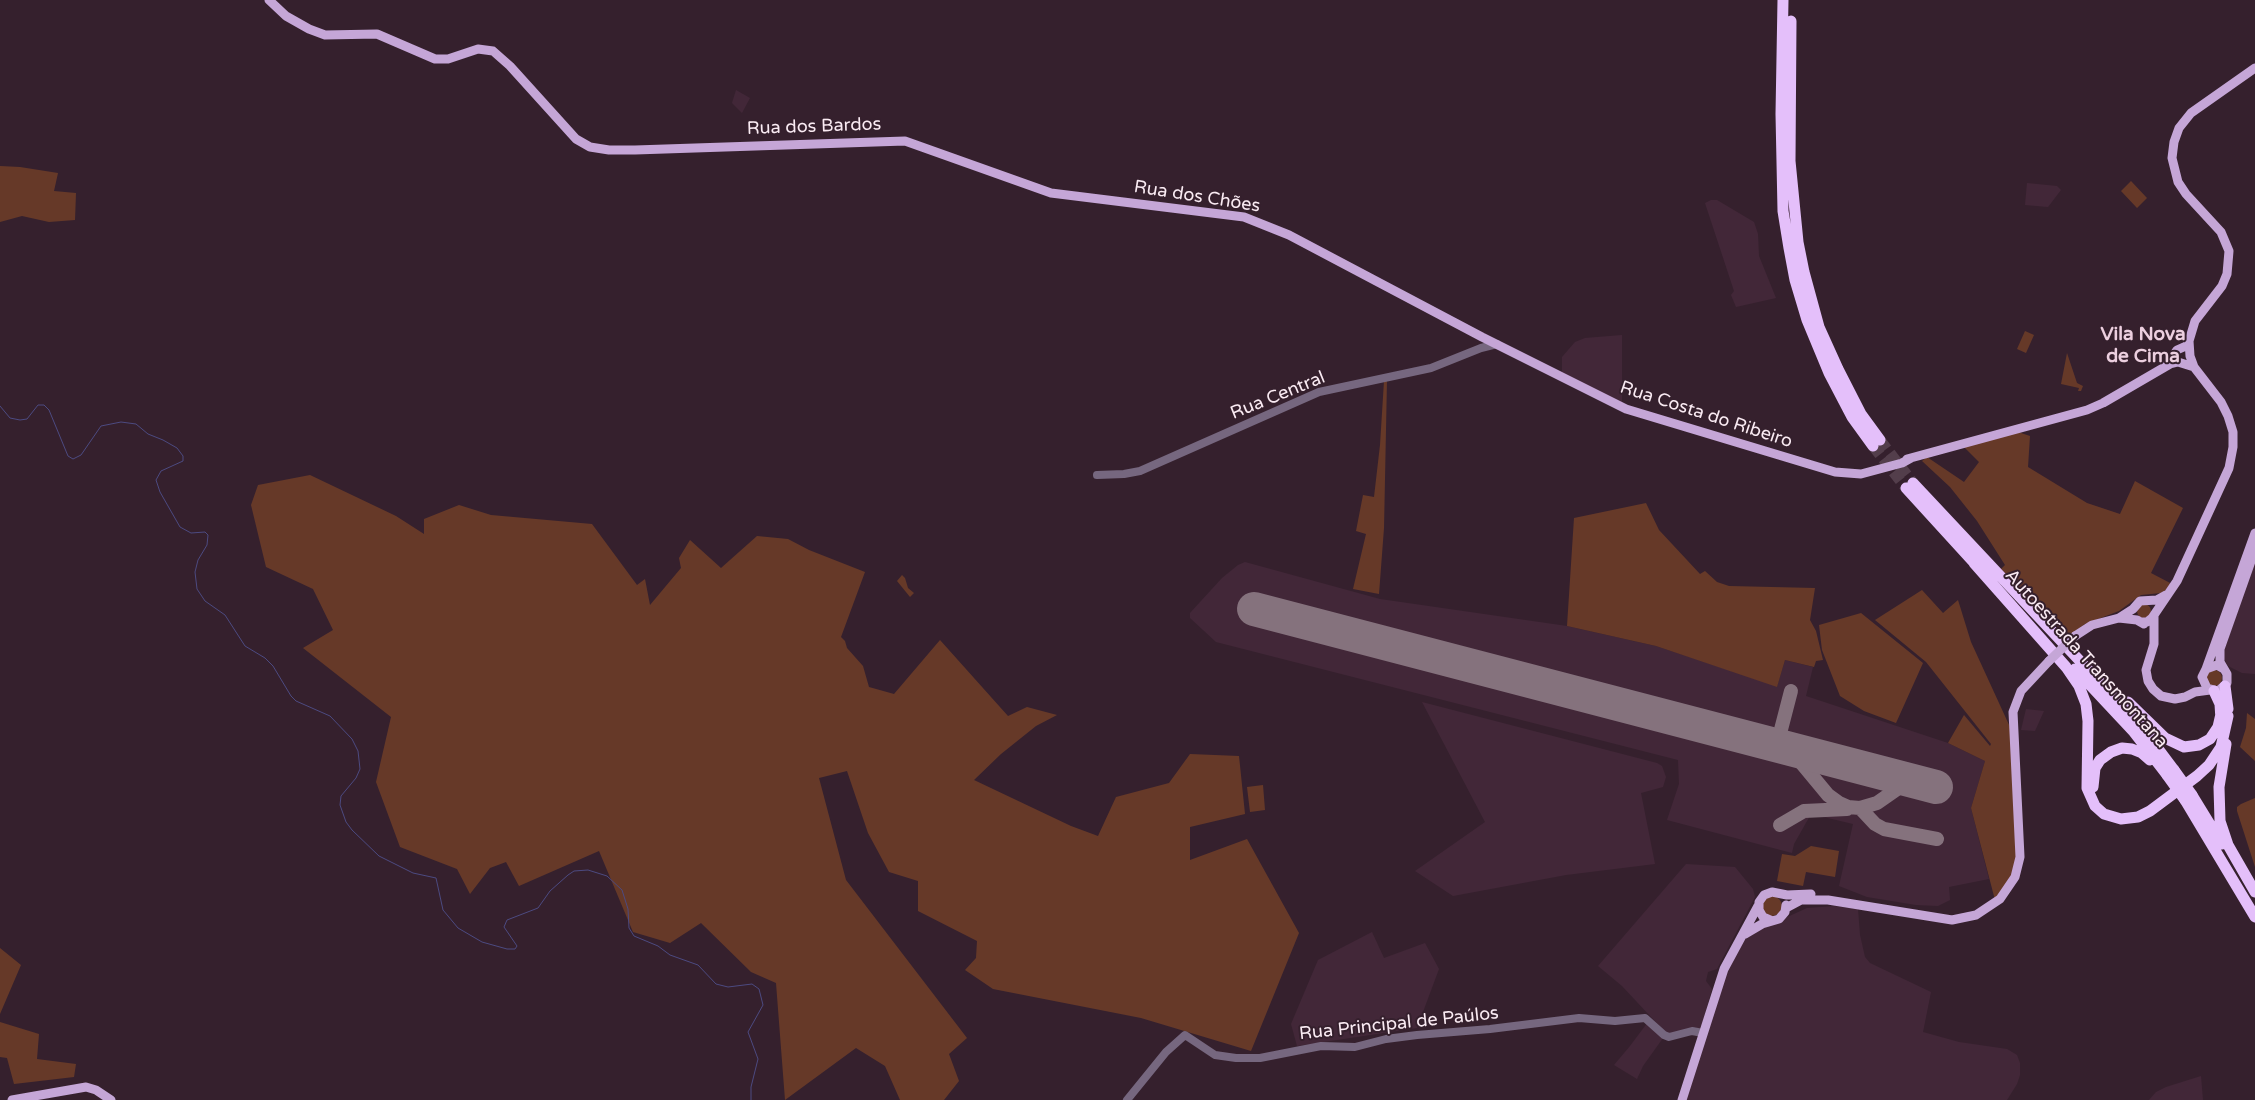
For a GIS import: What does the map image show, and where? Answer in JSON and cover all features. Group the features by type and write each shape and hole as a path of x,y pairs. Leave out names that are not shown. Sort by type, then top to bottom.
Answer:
{"highway":[{"path":"1784,0 1780,114 1782,188 1790,256 1808,320 1829,373 1852,418 1877,443 1838,369 1819,327 1798,242 1790,161 1791,0"},
{"name":"Autoestrada Transmontana","path":"1909,486 1978,560 2140,726 2168,774 2186,799 2254,908"},
{"path":"1978,560 2030,604 2088,664 2170,741 2187,747 2202,744 2216,730 2225,715"},
{"path":"1978,560 2066,667 2079,686 2088,715 2087,788 2092,802 2104,814 2121,819 2138,817 2150,811 2209,765 2221,747 2225,715 2225,686"},
{"path":"2212,691 2225,715 2229,731 2218,792 2220,817 2228,845 2255,892"},
{"path":"2168,774 2135,749 2122,748 2111,752 2100,760 2094,772 2093,785 2102,806 2111,811 2128,814 2146,808 2189,777 2206,760 2220,736 2225,715"}],"main road":[{"name":"Rua dos Bardos","path":"269,0 286,16 309,29 325,35 380,34 425,57 435,59 445,59 474,50 485,49 496,52 574,136 585,145 612,150 898,141 909,142 945,156"},
{"path":"2119,618 2148,622 2154,615 2180,575 2224,479 2234,447 2233,432 2221,402 2184,354 2195,321 2222,286 2227,274 2229,257 2227,245 2222,232 2186,194 2178,182 2172,158 2174,142 2180,128 2191,113 2255,68"},
{"name":"Rua dos Chões","path":"945,156 1051,193 1230,215 1257,221 1300,240 1510,351"},
{"name":"Rua Costa do Ribeiro","path":"1510,351 1626,409 1828,470 1843,472 1910,458 2087,410 2110,400 2184,354"},
{"path":"2195,692 2204,673 2255,533"},
{"path":"2146,601 2152,604 2154,615 2154,644 2146,670 2148,681 2153,689 2161,696 2172,699 2182,698 2195,692 2212,691 2225,686 2228,678 2219,654 2222,640 2255,550"},
{"path":"1744,935 1770,920 1779,919 1786,908 1801,900 1828,900 1952,920 1976,915 2000,899 2014,878 2020,857 2013,712 2021,691 2075,636 2092,625 2119,618 2133,609 2137,603 2158,600 2168,594"},
{"path":"2133,609 2134,615 2154,636"},
{"path":"2212,691 2204,685 2204,673 2213,665 2224,668"},
{"path":"1682,1100 1726,965 1744,935 1760,898 1772,892 1779,894 1811,894 1828,900"},
{"path":"1779,894 1785,900 1786,908"},
{"path":"1758,906 1763,917 1770,920"},
{"path":"12,1100 86,1088 96,1090 111,1100"}],"street":[{"path":"1474,350 1480,344 1482,337"},
{"name":"Rua Central","path":"1097,475 1124,474 1140,471 1314,394 1431,368 1474,350 1497,344"},
{"name":"Rua Principal de Paúlos","path":"1128,1100 1166,1052 1185,1034 1217,1056 1260,1058 1323,1046 1355,1047 1386,1039 1417,1035 1486,1030 1582,1018 1616,1021 1646,1018 1664,1035 1669,1037 1694,1031 1703,1032"}],"shaded area":[{"path":"736,90 750,98 742,113 732,103"},
{"path":"0,166 58,173 54,191 76,193 75,220 49,222 22,216 0,222"},
{"path":"2131,181 2147,198 2137,208 2121,191"},
{"path":"2027,183 2057,186 2061,190 2048,207 2025,205"},
{"path":"1717,200 1754,222 1758,234 1759,256 1776,298 1736,307 1731,295 1734,291 1705,203"},
{"path":"2025,331 2034,335 2026,353 2017,349"},
{"path":"1622,335 1622,405 1562,372 1562,357 1575,342 1585,338"},
{"path":"2067,353 2077,383 2083,386 2081,391 2078,391 2079,388 2061,384"},
{"path":"1387,380 1384,528 1379,594 1353,589 1366,534 1356,531 1363,495 1374,497 1380,445 1384,381"},
{"path":"2018,432 2030,436 2028,467 2087,503 2120,514 2135,481 2183,508 2151,573 2172,584 2166,590 2161,593 2141,595 2119,611 2085,624 2068,637 2001,569 2005,565 1977,521 1950,487 1922,461 1927,457 1964,482 1979,462 1964,447"},
{"path":"310,475 396,516 424,534 424,519 459,505 491,515 592,524 637,585 645,579 650,605 681,568 679,558 690,540 721,568 757,536 788,539 809,550 865,572 841,637 845,641 847,648 863,666 869,687 894,694 940,640 1008,716 1027,707 1057,715 1036,726 1001,754 974,780 1071,826 1098,836 1116,797 1169,783 1190,754 1239,756 1245,814 1190,827 1190,860 1247,839 1299,933 1251,1051 1141,1018 993,989 965,970 976,958 977,941 918,911 918,881 889,872 868,833 847,771 819,778 846,880 967,1038 949,1054 959,1081 944,1100 900,1100 885,1066 856,1048 785,1100 776,983 751,972 701,923 670,943 633,932 599,851 519,886 506,862 490,868 470,894 457,869 400,847 376,782 391,717 303,648 333,630 313,589 266,567 251,505 258,485"},
{"path":"1646,503 1659,530 1700,574 1705,571 1717,582 1729,586 1815,588 1810,620 1816,631 1823,660 1816,661 1814,667 1785,660 1777,687 1656,646 1567,626 1574,518"},
{"path":"2255,560 2255,674 2242,673 2228,666 2223,657"},
{"path":"1245,562 1380,599 1567,626 1656,646 1777,686 1785,660 1813,667 1806,696 1948,743 1985,761 1971,808 1989,879 1949,887 1950,900 1938,906 1916,905 1867,897 1839,886 1853,824 1811,814 1794,844 1792,853 1667,820 1679,784 1678,760 1216,642 1190,618 1190,613 1222,578 1238,565"},
{"path":"902,575 908,588 914,593 910,597 897,581"},
{"path":"1922,590 1943,613 1958,600 1971,642 2010,727 2017,855 2012,875 1995,900 1971,808 1985,761 1948,743 1964,715 1990,746 1991,744 1926,662 1875,620"},
{"path":"2141,604 2147,604 2151,611 2147,618 2141,618 2137,614 2137,608"},
{"path":"1861,613 1923,663 1896,723 1864,711 1840,696 1822,650 1819,625"},
{"path":"2214,670 2220,672 2222,678 2220,684 2214,686 2208,684 2206,678 2208,672"},
{"path":"1422,702 1657,763 1662,766 1666,777 1663,787 1641,793 1655,864 1566,875 1453,896 1415,871 1485,822"},
{"path":"2026,709 2044,711 2035,731 2021,730"},
{"path":"2247,713 2255,719 2255,761 2240,747 2246,728"},
{"path":"1263,785 1265,810 1250,812 1247,787"},
{"path":"2255,798 2255,867 2237,807"},
{"path":"1811,846 1839,851 1835,877 1806,872 1803,886 1777,881 1782,854 1795,856"},
{"path":"1686,864 1735,867 1753,889 1755,897 1717,969 1708,972 1706,981 1712,989 1701,1028 1672,1034 1665,1032 1622,986 1598,966"},
{"path":"1772,896 1779,899 1782,906 1779,913 1772,916 1765,913 1762,906 1765,899"},
{"path":"1834,906 1858,909 1860,935 1865,957 1870,963 1931,992 1923,1032 1959,1042 2007,1049 2017,1055 2020,1063 2020,1075 2007,1100 1685,1100 1725,973 1748,935 1807,908"},
{"path":"1372,932 1384,958 1425,943 1439,969 1417,1028 1297,1046 1291,1024 1318,960"},
{"path":"0,948 21,965 0,1014"},
{"path":"0,1022 39,1034 37,1059 76,1064 74,1077 14,1084 7,1058 0,1057"},
{"path":"1648,1022 1663,1038 1643,1066 1637,1079 1614,1065"},
{"path":"2201,1076 2203,1100 2149,1100 2156,1092 2166,1087"}],"waterway":[{"path":"0,406 10,418 20,420 27,419 38,405 44,405 49,410 68,456 73,459 81,455 101,426 121,422 136,424 148,434 177,448 183,456 183,461 161,471 156,480 160,492 180,527 191,533 205,532 208,535 207,545 198,560 195,572 197,589 205,601 225,615 245,646 265,658 273,666 296,701 330,716 352,739 358,751 360,769 356,778 341,796 340,805 346,822 352,830 379,856 413,873 436,878 443,910 458,928 482,942 507,949 515,949 517,946 504,927 507,920 538,908 550,891 568,875 574,871 588,870 607,876 622,890 628,909 629,928 634,936 658,946 670,955 698,965 716,984 728,987 752,984 759,989 763,1005 748,1032 758,1059 751,1087 751,1100"}],"taxiway":[{"path":"1777,745 1791,691"},
{"path":"1789,748 1828,795 1848,807 1860,808 1877,803 1910,780"},
{"path":"1860,808 1875,824 1884,829 1937,839"},
{"path":"1780,825 1804,811 1847,809"}],"runway":[{"path":"1254,609 1936,787"}],"tunnel":[{"path":"1880,440 1913,483"},
{"path":"1873,446 1906,488"}],"district":[{"name":"Vila Nova de Cima","path":"2143,346"}]}
